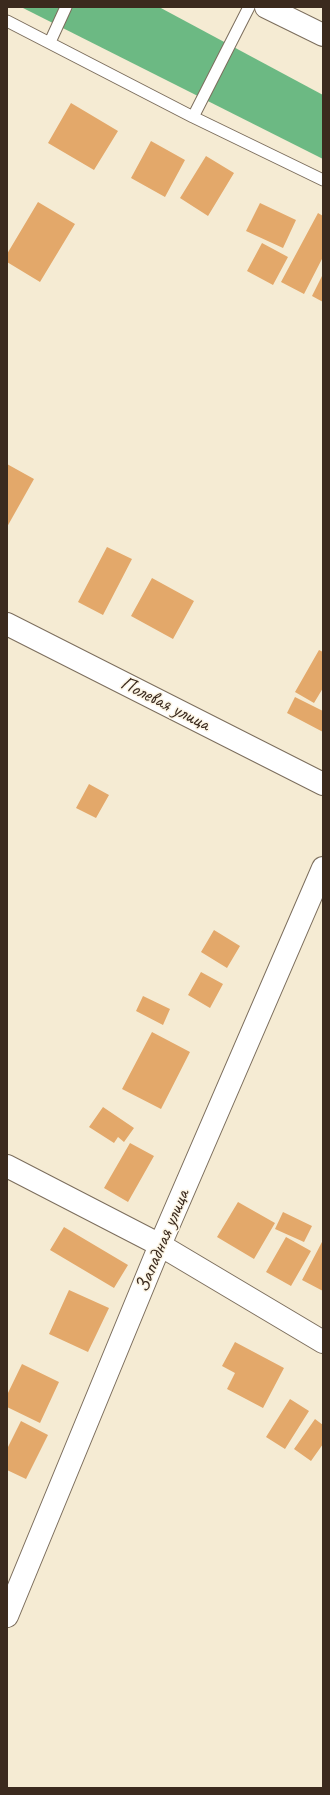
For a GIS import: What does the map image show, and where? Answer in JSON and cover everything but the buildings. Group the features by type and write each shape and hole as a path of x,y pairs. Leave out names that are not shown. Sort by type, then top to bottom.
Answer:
{"street":[{"path":"266,7 323,36"},
{"name":"Полевая улица","path":"7,624 323,784"},
{"name":"Западная улица","path":"7,1616 160,1245 323,868"},
{"path":"7,1166 160,1245 323,1342"}],"lane":[{"path":"50,42 66,7"},
{"path":"193,117 249,7"},
{"path":"7,21 193,117 323,180"}],"green space":[{"path":"21,7 159,7 323,95 323,159"}]}
